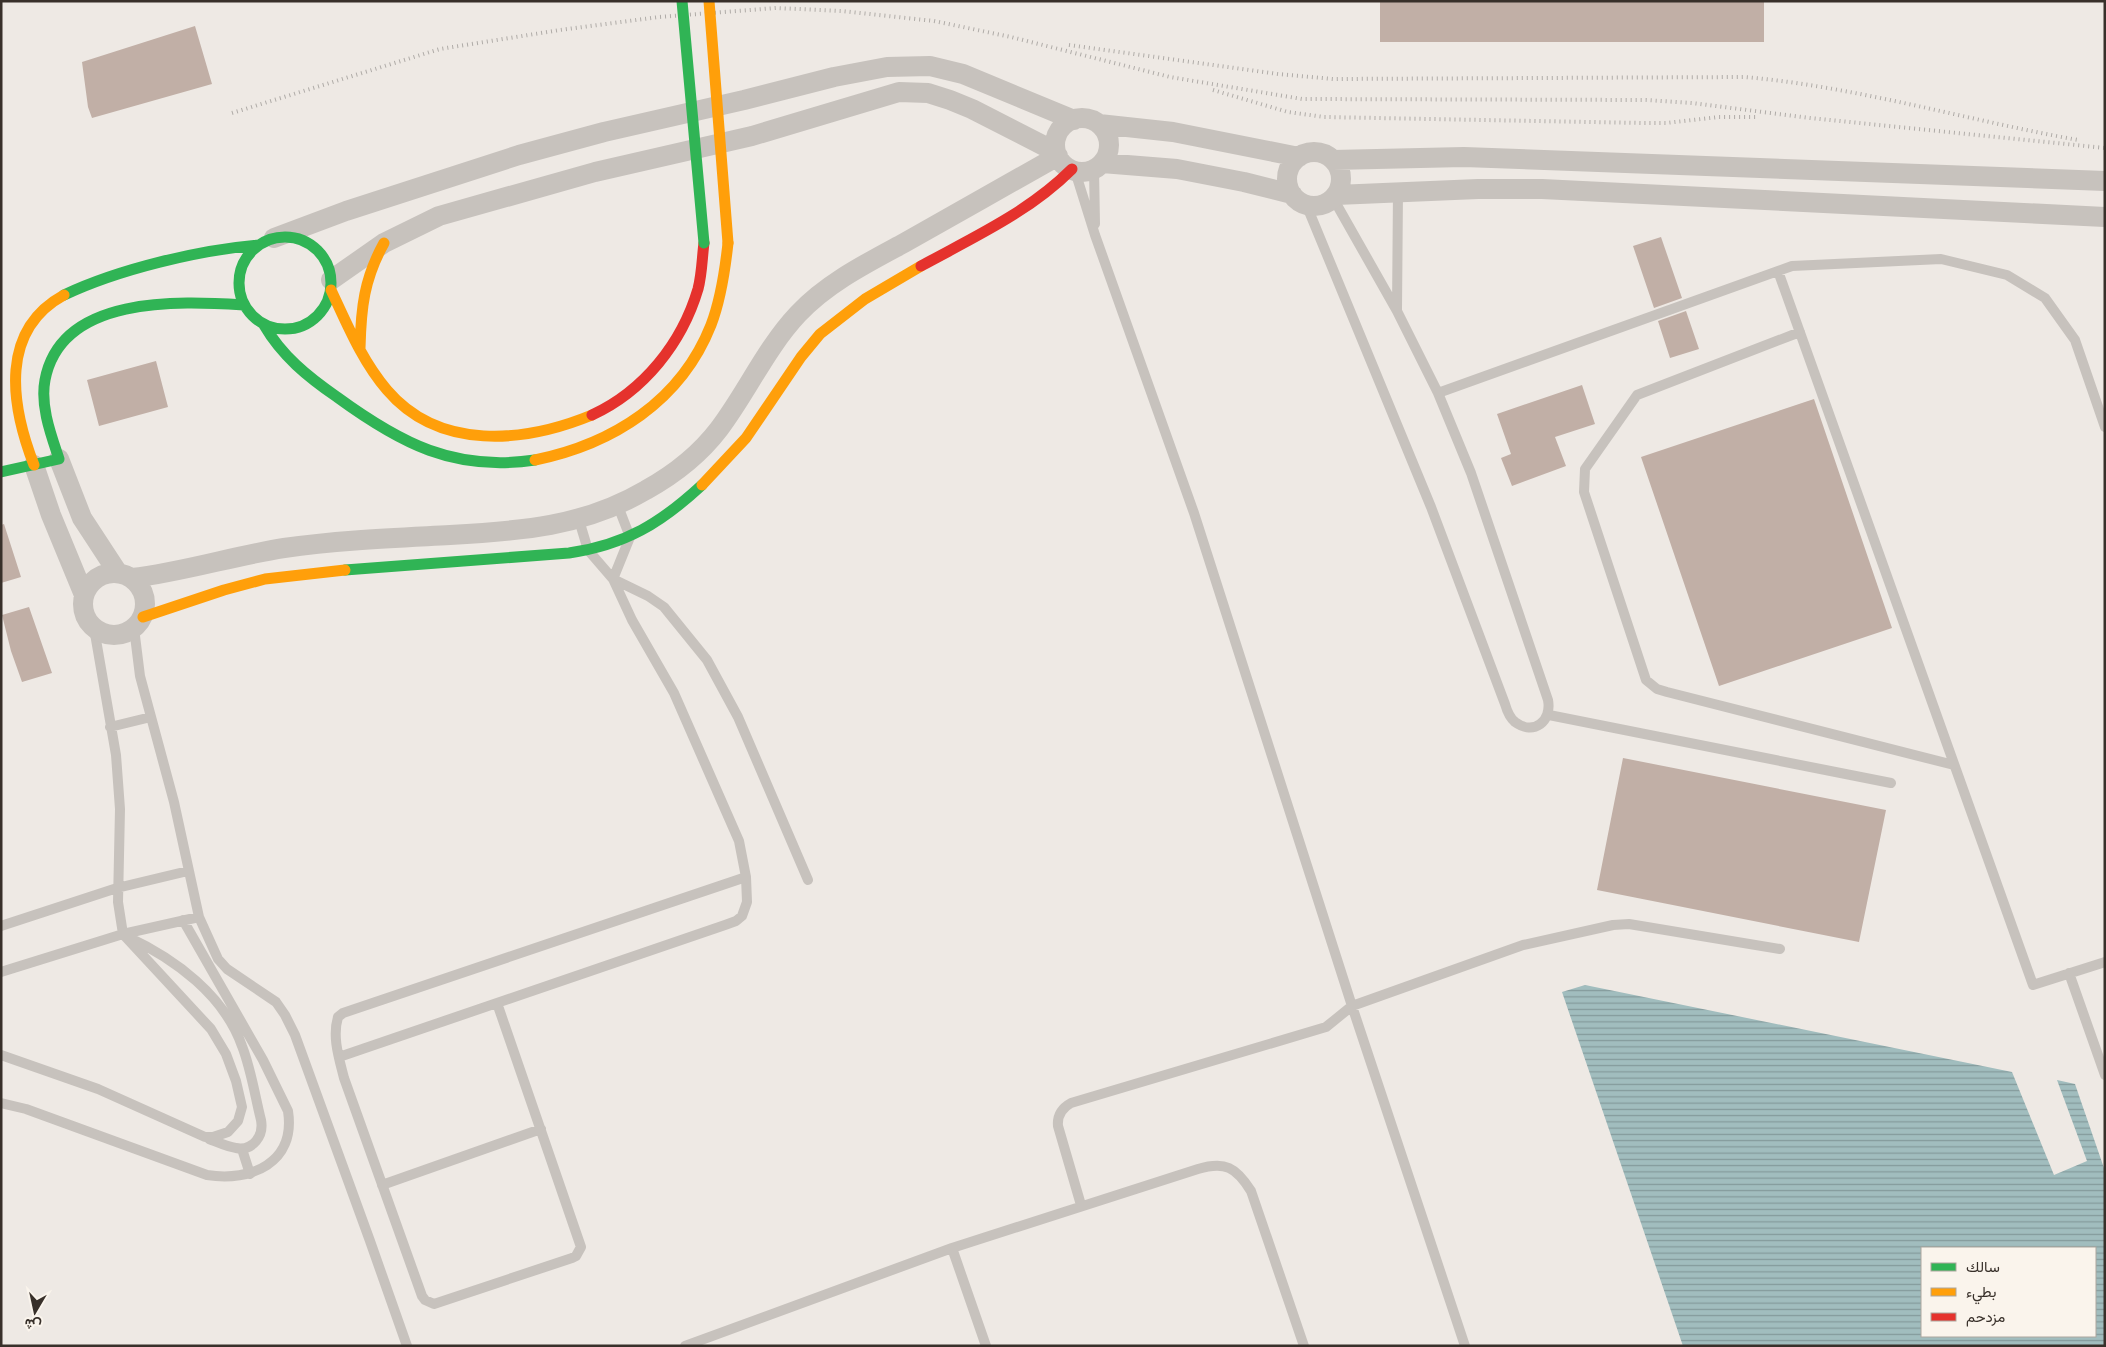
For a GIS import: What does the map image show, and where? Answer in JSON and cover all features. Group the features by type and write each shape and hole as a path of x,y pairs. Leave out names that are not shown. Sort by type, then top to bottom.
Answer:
{"main road":[{"path":"39,451 13,394 10,374 15,344 22,329 37,312 53,301 78,290 176,258 226,248 297,238 312,246 324,259 331,285 360,352 398,402 415,416 444,429 477,435 513,436 548,432 580,422 619,399 644,379 668,352 685,322 698,289 704,243 682,1"},
{"path":"264,325 268,333 293,361 334,395 394,436 429,451 468,460 508,463 552,457 587,447 622,431 651,409 675,385 700,349 715,313 724,277 728,244 709,1"},
{"path":"139,622 224,590 265,580 331,571 569,553 609,546 630,537 662,517 688,496 733,454 759,420 804,353 831,324 894,281 1019,214 1051,190 1076,163"},
{"path":"266,242 247,257 240,272 239,289 244,305 253,317 264,325 283,329 302,326 311,322 324,308 331,285"},
{"path":"360,352 362,298 371,267 384,243"},
{"path":"39,451 47,409 45,380 50,360 57,347 71,333 90,320 144,306 219,303 244,305"},
{"path":"1,472 39,451"}],"street":[{"path":"266,242 346,211 519,154 834,77 887,67 930,66 963,74 1074,120"},
{"path":"331,285 384,243 440,216 595,172 752,136 899,92 928,93 950,100 972,109 1076,163 1178,168 1244,182 1322,204 1334,197 1398,191 1542,189 2105,217"},
{"path":"1076,163 1056,146 1059,132 1062,127 1074,120 1087,119 1099,124 1173,132 1299,157 1315,152 1323,154 1333,160 1340,171 1341,179 1334,197"},
{"path":"39,451 82,518 125,575 142,588 146,602 139,622 121,635 114,635 100,632 94,628 85,616 82,602 87,588 97,577 110,572 125,575 182,570 283,548 336,542 505,532 540,528 579,520 618,506 670,476 689,461 718,431 780,336 798,314 822,292 862,267 1076,163 1108,155 1109,141 1104,129 1099,124"},
{"path":"1299,157 1289,170 1288,187 1299,199"},
{"path":"1333,160 1483,158 2105,181"},
{"path":"39,451 50,515 84,595"}],"lane":[{"path":"1076,163 1095,235"},
{"path":"1076,163 1095,235 1194,513 1352,1006 1465,1346"},
{"path":"1397,311 1398,191"},
{"path":"1299,199 1431,507 1510,717 1519,724 1530,727 1545,721 1548,715 1548,700 1474,483 1438,393 1397,311 1334,197"},
{"path":"1438,393 1792,266 1941,259 2007,275 2045,298 2075,340 2105,427"},
{"path":"1778,271 2033,985 2105,962"},
{"path":"1800,332 1637,396 1585,469 1584,492 1646,680 1657,689 1667,692 1954,765"},
{"path":"613,579 630,537 618,506"},
{"path":"339,1057 736,921 745,910 747,902 746,877 739,841 659,664 632,620 613,579 588,550 579,520"},
{"path":"613,579 648,596 664,607 707,660 738,717 808,880"},
{"path":"139,622 140,676 174,802 199,916 218,959 227,969 276,1002 285,1015 370,1241 407,1346"},
{"path":"94,628 116,755 120,809 117,888 119,918 123,934 211,1029 229,1063 242,1108 238,1121 228,1132 213,1137 198,1135"},
{"path":"1548,715 1891,783"},
{"path":"110,727 151,717"},
{"path":"1,926 117,888 188,871"},
{"path":"497,1003 580,1242 580,1252 572,1258 439,1304 429,1303 422,1296 344,1078 336,1032 338,1017 343,1013 746,877"},
{"path":"1,972 123,934 199,916"},
{"path":"1,1102 26,1109 196,1172 218,1177 250,1174 275,1160 288,1137 288,1111 263,1060 183,920"},
{"path":"1081,1205 1057,1120 1063,1108 1071,1103 1326,1027 1352,1006 1523,945 1614,925 1629,924 1780,949"},
{"path":"1,1055 98,1089 198,1135 235,1148 242,1148 256,1142 262,1126 243,1046 231,1021 215,1000 178,965 123,934"},
{"path":"2069,973 2105,1075"},
{"path":"382,1185 541,1129"},
{"path":"242,1148 250,1174"},
{"path":"685,1346 952,1248 1081,1205 1208,1166 1225,1166 1244,1178 1251,1190 1304,1346"},
{"path":"952,1248 986,1346"}],"water":[{"path":"1585,985 2012,1072 2054,1175 2087,1161 2057,1080 2075,1084 2105,1171 2105,1346 1683,1346 1562,992"}],"building":[{"path":"1380,1 1764,1 1764,42 1380,42"},
{"path":"195,26 212,84 92,118 88,107 82,62"},
{"path":"1661,237 1682,298 1654,308 1633,246"},
{"path":"1686,311 1699,349 1670,358 1658,321"},
{"path":"156,361 168,407 99,426 87,380"},
{"path":"1582,385 1595,424 1555,437 1566,466 1512,486 1501,458 1511,454 1497,414"},
{"path":"1814,399 1892,628 1719,686 1641,457"},
{"path":"4,524 21,577 1,583 1,525"},
{"path":"29,607 52,673 22,682 11,651 2,615"},
{"path":"1623,758 1886,810 1859,942 1597,890"}],"railway":[{"path":"232,113 440,49 659,17 776,8 842,11 934,21 1011,37 1170,77 1302,99 1646,100 1692,103 1810,118 2105,148"},
{"path":"1069,45 1278,74 1333,79 1745,77 1829,88 2078,140"},
{"path":"1213,90 1288,112 1324,117 1643,123 1666,123 1719,117 1759,117"}],"traffic: fast":[{"path":"682,1 704,243"},
{"path":"285,237 303,240 318,250 328,265 331,283 328,301 318,316 303,326 285,329 267,326 252,316 242,301 239,283 242,265 252,250 267,240 285,237"},
{"path":"64,295 109,277 160,262 211,251 259,245"},
{"path":"1,472 59,459 45,410 45,380 55,352 74,332 98,318 126,309 187,303 244,305"},
{"path":"264,325 279,347 306,374 360,413 406,440 429,450 479,462 506,463 535,460"},
{"path":"345,570 569,553 589,549 625,538 657,521 672,511 702,485"}],"traffic: slow":[{"path":"709,1 728,243"},
{"path":"360,348 361,320 365,294 372,269 384,243"},
{"path":"535,460 564,453 591,443 617,430 641,415 663,397 682,376 698,352 711,325 722,285 728,243"},
{"path":"702,485 746,438 801,357 820,334 865,299 921,266"},
{"path":"331,290 356,342 378,379 408,410 431,424 457,432 483,436 511,435 539,431 592,415"},
{"path":"34,465 20,417 16,393 16,370 20,348 29,328 43,310 64,295"},
{"path":"143,617 224,590 265,579 345,570"}],"traffic: jam":[{"path":"921,266 1019,211 1038,198 1072,169"},
{"path":"592,415 628,393 659,363 671,346 682,328 698,289 704,243"}]}
